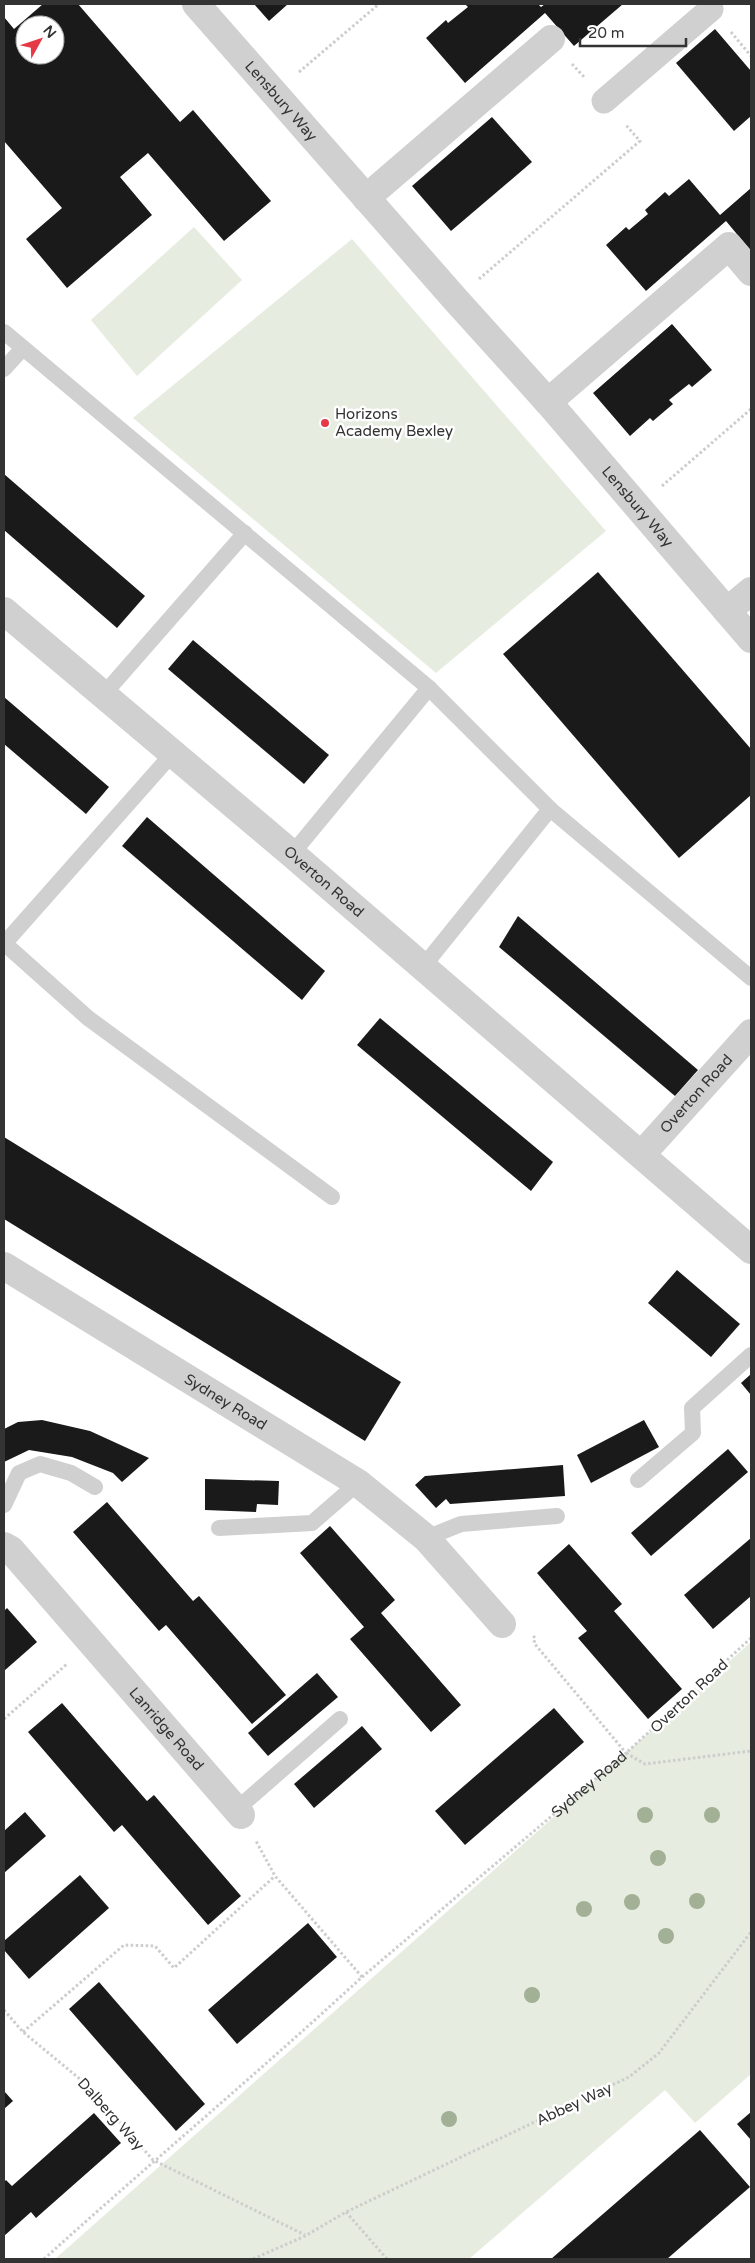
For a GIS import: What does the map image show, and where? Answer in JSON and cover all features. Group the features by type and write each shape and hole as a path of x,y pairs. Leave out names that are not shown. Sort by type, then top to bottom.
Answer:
{"street":[{"name":"Lensbury Way","path":"196,4 639,506 751,639"},
{"path":"604,101 711,8"},
{"path":"366,198 551,39"},
{"path":"548,402 729,246 751,272"},
{"path":"727,611 751,590"},
{"name":"Overton Road","path":"4,611 292,854 751,1250"},
{"name":"Overton Road","path":"642,1154 751,1033"},
{"name":"Sydney Road","path":"4,1266 358,1483 426,1538 502,1624"},
{"name":"Lanridge Road","path":"4,1546 11,1550 90,1644 239,1812"}],"lane":[{"path":"4,332 429,688 550,809 751,978"},
{"path":"4,369 23,348"},
{"path":"104,694 245,533"},
{"path":"292,854 429,688"},
{"path":"173,753 4,944 88,1018 332,1197"},
{"path":"422,968 550,809"},
{"path":"638,1480 693,1433 692,1408 751,1355"},
{"path":"4,1504 19,1473 40,1464 71,1473 95,1487"},
{"path":"220,1528 312,1523 358,1483"},
{"path":"426,1538 461,1524 557,1516"},
{"path":"239,1812 340,1719"}],"path":[{"path":"275,92 379,4"},
{"path":"455,299 640,141 551,39"},
{"path":"639,506 751,409"},
{"name":"Sydney Road","path":"153,2160 258,2072 362,1977 626,1753 534,1644 535,1638 529,1630"},
{"name":"Overton Road","path":"626,1753 751,1638"},
{"path":"4,1719 90,1644"},
{"path":"626,1753 644,1764 751,1751"},
{"path":"239,1812 275,1876 362,1977"},
{"path":"23,2032 124,1944 155,1946 174,1968 275,1876"},
{"name":"Abbey Way","path":"253,2259 305,2236 346,2212 629,2077 665,2046 751,1932"},
{"name":"Dalberg Way","path":"4,2010 23,2032 86,2084 153,2160 44,2259"},
{"path":"153,2160 305,2236"},
{"path":"346,2212 386,2259"}],"shaded area":[{"path":"194,227 242,280 137,376 91,320"},
{"path":"352,239 606,531 436,673 133,418"},
{"path":"751,1642 751,2074 695,2123 665,2090 469,2259 55,2259"}],"building":[{"path":"43,4 78,4 180,122 193,110 271,201 224,241 148,153 120,177 152,215 67,288 26,239 62,208 4,141 4,17 15,28 15,65 65,65 65,15 30,15"},
{"path":"254,4 288,4 269,21"},
{"path":"465,4 538,4 541,7 545,4 623,4 574,46 545,13 465,83 426,38 446,20 448,23 468,7"},
{"path":"715,29 751,71 751,116 734,131 676,63"},
{"path":"492,117 532,162 451,231 412,186"},
{"path":"689,179 720,215 751,188 751,251 726,221 646,291 606,245 626,227 629,230 648,214 645,210 665,192 669,196"},
{"path":"672,324 712,370 692,387 689,384 669,400 673,404 653,421 650,418 630,436 593,393"},
{"path":"4,474 145,596 117,628 4,530"},
{"path":"598,572 751,749 751,795 679,858 503,654"},
{"path":"193,640 329,755 304,784 168,669"},
{"path":"4,697 109,787 86,814 4,744"},
{"path":"147,817 325,971 302,1000 122,846"},
{"path":"518,916 698,1070 675,1096 499,947"},
{"path":"380,1018 553,1162 531,1191 357,1045"},
{"path":"4,1137 401,1382 365,1441 4,1219"},
{"path":"677,1270 740,1324 711,1357 648,1303"},
{"path":"751,1374 751,1395 741,1383"},
{"path":"42,1420 90,1431 149,1458 122,1482 113,1473 72,1457 29,1450 4,1462 4,1429 18,1422"},
{"path":"644,1420 659,1447 591,1483 577,1455"},
{"path":"728,1449 748,1472 651,1556 631,1533"},
{"path":"563,1465 565,1496 450,1504 446,1499 436,1508 415,1485 425,1476"},
{"path":"205,1479 279,1481 278,1505 257,1504 256,1512 205,1510"},
{"path":"107,1502 193,1601 199,1596 286,1695 252,1724 166,1625 159,1631 73,1532"},
{"path":"330,1526 395,1600 381,1613 461,1705 431,1732 350,1639 364,1627 300,1553"},
{"path":"751,1538 751,1596 713,1629 684,1595"},
{"path":"569,1544 622,1604 614,1611 682,1689 648,1719 578,1638 587,1631 537,1573"},
{"path":"7,1608 37,1642 4,1671 4,1611"},
{"path":"317,1673 338,1697 268,1756 248,1733"},
{"path":"62,1703 147,1801 154,1795 241,1896 208,1925 122,1825 114,1832 28,1732"},
{"path":"554,1708 584,1742 465,1845 435,1811"},
{"path":"362,1726 382,1749 314,1808 294,1784"},
{"path":"25,1812 46,1836 4,1873 4,1831"},
{"path":"80,1875 109,1908 29,1979 4,1950 4,1941"},
{"path":"308,1923 337,1957 237,2044 208,2010"},
{"path":"99,1982 205,2104 176,2131 69,2009"},
{"path":"4,2091 13,2101 4,2109"},
{"path":"751,2112 751,2140 737,2124"},
{"path":"94,2113 121,2143 36,2218 31,2212 4,2236 4,2182 6,2180 12,2186"},
{"path":"700,2130 750,2187 667,2259 551,2259"}],"place":[{"name":"Horizons Academy Bexley","path":"325,423"}]}
